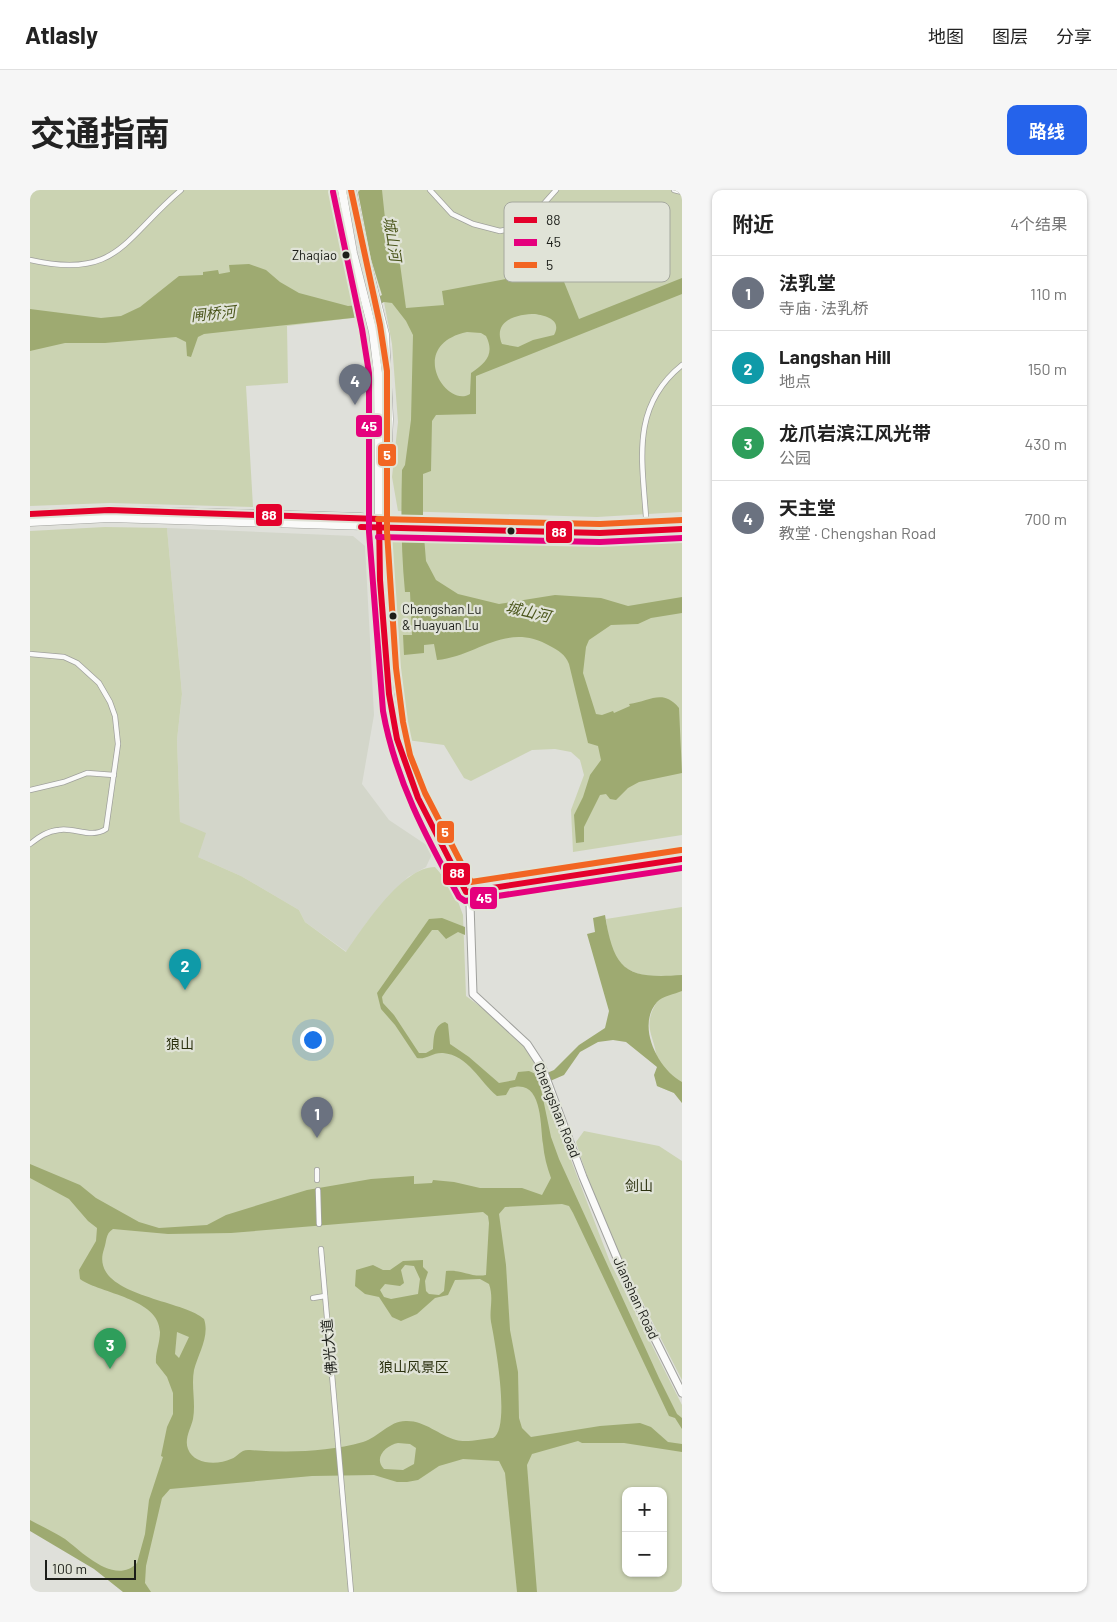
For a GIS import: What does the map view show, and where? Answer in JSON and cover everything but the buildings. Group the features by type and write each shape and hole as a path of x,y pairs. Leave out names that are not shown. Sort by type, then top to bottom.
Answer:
{"main road":[{"name":"Chengshan Road","path":"342,190 353,252 369,311 378,373 377,502 379,518"},
{"name":"Chengshan Road","path":"352,190 385,334 389,419 386,502 379,518"},
{"path":"30,514 109,510 379,518 398,525"},
{"path":"30,522 110,518 378,528 398,525 601,525 682,520"},
{"path":"424,525 600,533 682,529"}],"street":[{"path":"30,260 63,265 102,261 125,245 181,190"},
{"path":"430,190 452,214 472,224 500,231 504,230"},
{"path":"545,202 556,190"},
{"path":"674,190 682,192"},
{"path":"646,517 642,447 647,412 660,386 682,365"},
{"name":"Chengshan Road","path":"379,518 377,544 388,678 397,738 409,775 466,892 470,904 473,994 527,1044 542,1067 594,1202"},
{"path":"30,654 69,659 84,669 103,688 110,702 117,729 118,744 106,830 88,833 59,830 48,833 30,844"},
{"path":"30,790 64,782 87,773 114,775"},
{"path":"466,892 682,859"},
{"path":"317,1170 317,1180"},
{"path":"318,1190 319,1224"},
{"name":"Jianshan Road","path":"594,1202 630,1289 682,1393"},
{"name":"佛光大道","path":"321,1249 351,1592"},
{"path":"314,1298 325,1296"}],"shaded area":[{"path":"167,528 353,536 365,546 374,715 362,784 389,820 434,850 426,867 408,877 367,922 347,952 305,922 299,910 241,876 198,857 180,822 177,740 182,694"}],"green space":[{"path":"30,190 334,190 347,263 363,313 361,317 287,326 288,383 246,386 253,507 110,503 30,506"},
{"path":"358,190 682,190 682,512 597,517 398,511 392,477 398,422 392,344 384,302 371,259"},
{"name":"狼山风景区","path":"105,527 167,528 182,694 177,740 180,822 206,833 198,857 241,876 299,910 305,922 346,952 373,914 397,887 410,877 422,870 435,867 453,888 463,915 466,996 492,1015 526,1047 536,1062 556,1121 610,1262 682,1405 682,1592 137,1592 30,1525 30,531"},
{"path":"398,534 563,541 682,535 682,835 573,852 571,810 584,775 580,760 571,752 555,749 532,750 471,781 464,778 444,745 407,740 388,551 391,540"},
{"path":"682,907 682,1103 674,1093 657,1086 657,1059 649,1024 653,1009 658,1000 646,976 626,968 615,956 609,939 606,919"},
{"name":"剑山","path":"584,1131 659,1146 682,1161 682,1380 610,1233 586,1173 576,1142"}],"water":[{"path":"360,190 382,190 386,228 395,227 406,308 444,305 442,291 504,279 504,282 564,282 579,319 682,278 682,294 476,376 476,414 436,415 432,421 431,471 423,474 423,524 426,561 436,580 458,594 499,604 555,595 601,598 628,606 682,597 682,613 651,618 638,624 611,625 589,640 586,647 583,673 596,714 602,715 613,711 614,713 630,706 629,704 661,697 673,702 679,708 682,773 639,782 628,788 616,800 610,799 606,794 600,795 584,827 584,842 576,843 574,815 583,797 590,775 601,760 598,746 588,743 569,664 564,655 534,639 520,637 506,638 466,653 437,660 434,644 424,645 424,653 404,655 403,635 412,635 410,592 405,592 401,501 402,470 405,465 411,420 413,335 406,321 392,303 384,302 363,313 361,317 204,334 198,337 191,357 187,356 186,342 176,337 105,343 65,343 30,351 30,309 101,318 121,316 140,307 179,276 203,275 203,272 218,270 219,274 230,272 229,265 249,264 266,270 280,282 299,293 348,306 360,305 382,295 371,259 358,192","holes":["535,314 555,322 556,330 554,335 533,340 518,347 502,344 501,329 508,320 521,315","467,332 481,333 486,336 489,342 488,358 471,373 470,394 460,396 451,392 442,384 437,373 435,361 438,349 449,339"]},
{"path":"605,915 613,949 626,968 635,973 648,975 682,975 682,991 659,1000 651,1012 649,1034 658,1057 673,1076 682,1082 682,1103 674,1093 657,1086 654,1075 657,1067 626,1042 613,1040 598,1042 580,1052 564,1075 541,1085 541,1089 551,1137 559,1159 659,1378 677,1414 682,1418 682,1429 675,1418 669,1416 573,1213 569,1206 562,1204 505,1207 499,1214 506,1265 510,1330 518,1372 519,1418 522,1428 531,1437 600,1426 640,1423 651,1427 668,1442 682,1444 682,1452 624,1443 582,1443 578,1441 532,1454 527,1465 537,1592 517,1592 505,1473 499,1461 463,1459 439,1466 418,1480 407,1482 397,1482 374,1475 312,1476 170,1489 162,1498 146,1566 145,1583 151,1592 123,1592 94,1569 30,1531 30,1520 65,1539 89,1558 109,1569 119,1571 128,1569 137,1563 145,1534 149,1500 163,1457 161,1456 167,1427 173,1414 173,1393 167,1377 156,1363 160,1332 157,1321 150,1311 140,1304 80,1279 79,1270 96,1241 97,1228 88,1221 69,1199 30,1178 30,1164 80,1185 96,1198 139,1222 159,1228 207,1225 226,1215 307,1190 371,1179 414,1176 414,1184 432,1183 433,1180 454,1182 480,1188 522,1188 542,1195 551,1178 544,1153 538,1105 529,1089 521,1086 510,1088 506,1095 497,1096 467,1064 452,1055 439,1053 417,1058 395,1025 381,1009 377,993 429,919 442,918 465,927 465,935 458,932 446,939 438,930 432,930 386,991 382,997 383,1003 394,1015 419,1053 426,1053 433,1049 436,1029 445,1022 448,1024 450,1044 469,1057 499,1083 515,1080 518,1072 529,1071 540,1076 554,1070 579,1045 605,1028 609,1011 587,934 595,932 593,918","holes":["483,1212 488,1216 489,1223 486,1275 446,1271 444,1291 439,1295 429,1294 426,1291 425,1281 428,1272 423,1267 423,1260 403,1261 390,1270 383,1270 373,1265 356,1270 355,1286 365,1294 379,1297 392,1317 401,1321 417,1314 435,1298 448,1295 455,1280 480,1279 489,1284 491,1322 496,1347 501,1403 501,1419 498,1431 493,1438 460,1441 420,1423 401,1421 369,1440 336,1448 293,1451 247,1450 226,1461 213,1463 195,1458 188,1449 187,1441 194,1413 194,1370 206,1332 204,1319 193,1312 123,1287 110,1277 103,1265 104,1249 107,1235 113,1229 168,1234 231,1233","405,1265 414,1266 420,1279 418,1294 391,1299 384,1297 380,1290 385,1284 400,1286 404,1283 401,1270","177,1332 189,1337 179,1358 175,1354","394,1444 410,1444 416,1448 414,1464 403,1470 384,1469 381,1465 380,1456 385,1449"]}],"transit line":[{"name":"5","path":"351,190 380,325 387,371 387,532 396,668 403,722 410,755 425,793 471,882 681,850"},
{"name":"45","path":"333,192 362,329 369,373 369,532 383,711 395,760 413,807 435,852 459,897 465,901 682,868"},
{"name":"88","path":"30,514 109,510 379,519 380,580 389,694 397,739 418,798 466,892 682,859"},
{"name":"5","path":"378,519 600,524 682,520"},
{"name":"88","path":"361,527 600,533 682,529"},
{"name":"45","path":"378,537 600,542 682,538"}],"place":[{"name":"Zhaqiao","path":"346,255"},
{"name":"天主堂","path":"355,405"},
{"name":"Chengshan Lu & Huayuan Lu","path":"393,616"},
{"name":"Langshan Hill","path":"185,990"},
{"name":"法乳堂","path":"317,1138"},
{"name":"龙爪岩滨江风光带","path":"110,1369"}],"water label":[{"name":"城山河","path":"392,239"},
{"name":"闸桥河","path":"213,314"},
{"name":"城山河","path":"528,612"}],"park label":[{"name":"狼山","path":"180,1044"}]}
